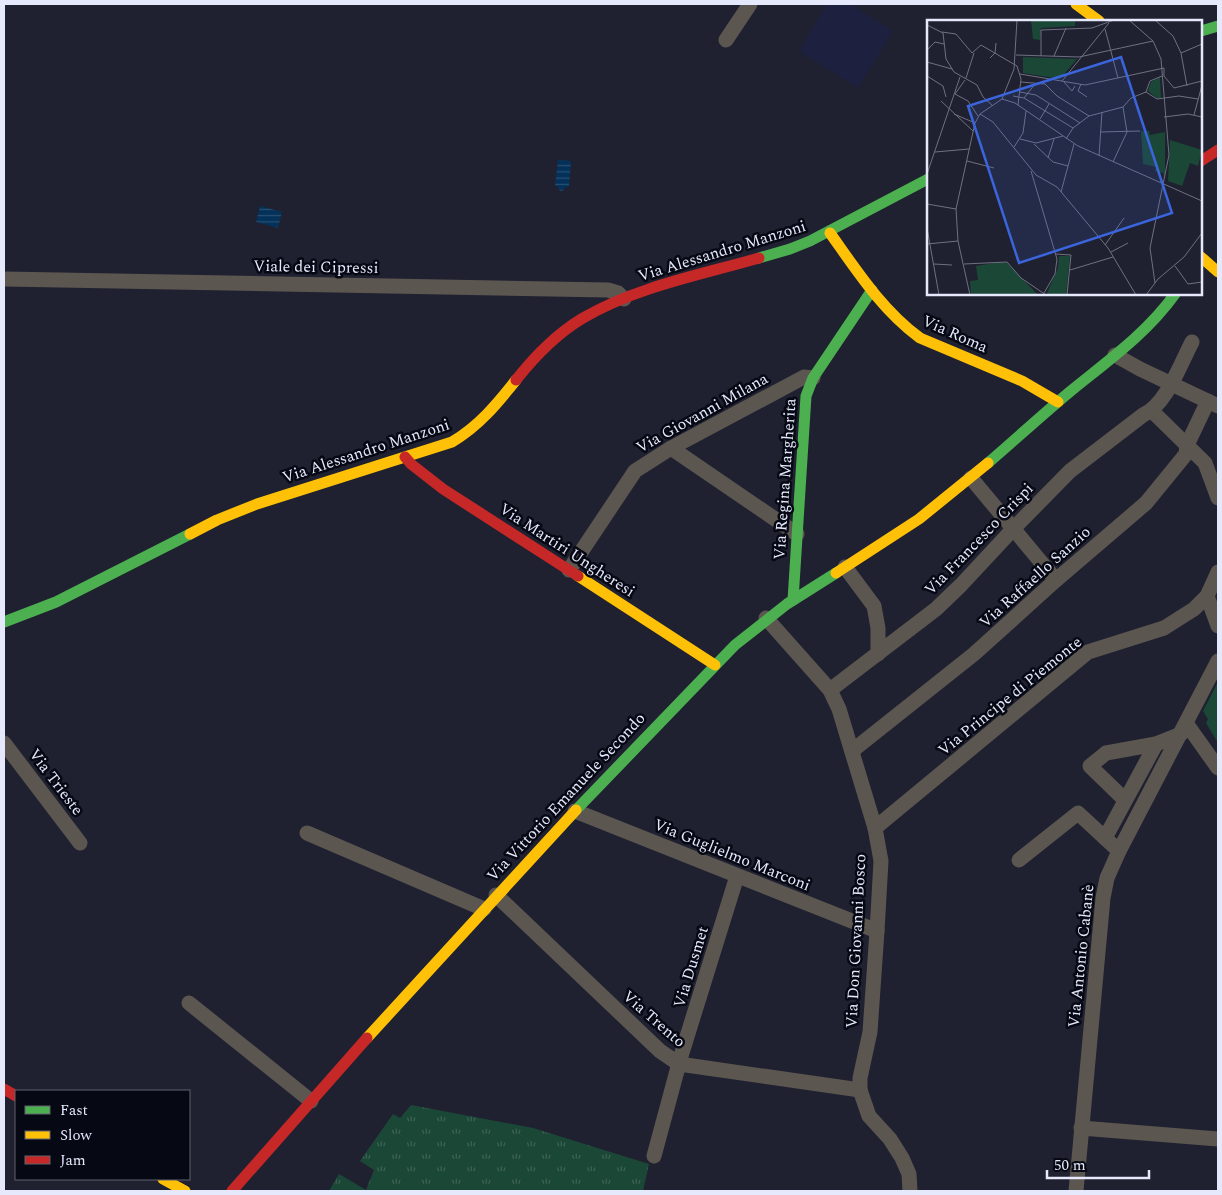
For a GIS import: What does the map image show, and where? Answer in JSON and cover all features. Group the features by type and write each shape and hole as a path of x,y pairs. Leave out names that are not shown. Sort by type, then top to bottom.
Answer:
{"street":[{"path":"726,40 750,4"},
{"path":"1202,31 1218,26"},
{"path":"1202,160 1218,150"},
{"name":"Via Alessandro Manzoni","path":"4,622 56,602 217,520 256,504 452,442 468,434 482,422 532,360 548,344 582,319 624,299 705,273 790,249 830,233 868,210 927,180"},
{"name":"Via Roma","path":"830,233 872,290 907,329 920,338 1022,381 1058,402"},
{"path":"1202,258 1218,272"},
{"name":"Viale dei Cipressi","path":"4,279 608,290 618,293 624,299"},
{"name":"Via Regina Margherita","path":"793,600 806,396 812,378 872,290"},
{"path":"1175,295 1169,304 1136,337 1115,355 1140,369 1213,403"},
{"path":"1192,342 1162,401 1152,411 1205,463 1218,498"},
{"name":"Via Vittorio Emanuele Secondo","path":"232,1191 394,1007 496,895 715,665 766,618 918,520 971,478 1115,355"},
{"name":"Via Giovanni Milana","path":"570,570 635,471 672,448 804,377 812,378"},
{"name":"Via Raffaello Sanzio","path":"852,751 974,654 1146,502 1186,454 1187,445 1213,403"},
{"name":"Via Francesco Crispi","path":"830,690 936,609 1070,471 1143,415 1152,411"},
{"path":"672,448 797,534"},
{"name":"Via Martiri Ungheresi","path":"405,457 421,473 443,489 715,665"},
{"path":"971,478 1056,580"},
{"path":"845,567 874,606 878,628 878,654"},
{"name":"Via Principe di Piemonte","path":"875,828 1088,652 1164,628 1194,609 1207,596 1218,572"},
{"path":"1207,596 1218,626"},
{"name":"Via Don Giovanni Bosco","path":"766,618 830,690 840,709 875,828 881,861 870,1032 860,1078 860,1090 869,1116 890,1139 902,1158 909,1174 910,1191"},
{"name":"Via Antonio Cabanè","path":"1076,1191 1106,878 1218,662"},
{"path":"1125,800 1090,766 1106,753 1156,744 1183,728 1218,768"},
{"name":"Via Trieste","path":"4,743 80,843"},
{"path":"1105,838 1156,744"},
{"name":"Via Guglielmo Marconi","path":"575,811 877,930"},
{"path":"1019,860 1078,813 1119,851"},
{"path":"307,833 484,909"},
{"name":"Via Dusmet","path":"654,1156 679,1064 738,876"},
{"name":"Via Trento","path":"496,895 660,1051 679,1064 860,1090"},
{"path":"189,1003 311,1101"},
{"path":"4,1089 15,1095"},
{"path":"1081,1128 1218,1139"},
{"path":"165,1180 185,1191"}],"shaded area":[{"path":"827,4 850,4 893,31 858,88 799,51"},
{"path":"558,160 571,161 569,187 565,187 561,191 558,186 555,186"},
{"path":"260,206 282,212 278,228 256,222"}],"green space":[{"path":"1218,682 1218,743 1206,723 1208,719 1203,711"},
{"path":"411,1105 533,1128 649,1164 643,1191 329,1191 339,1174 366,1190 374,1170 360,1161 393,1114 400,1118"}],"traffic: fast":[{"path":"1202,31 1218,26"},
{"path":"759,258 810,241 927,180"},
{"path":"793,600 806,396 813,378 872,290"},
{"path":"988,463 1061,399 1140,334 1174,295"},
{"path":"4,622 56,602 190,534"},
{"path":"576,810 735,645 787,604 836,573"}],"traffic: slow":[{"path":"1076,4 1098,20"},
{"path":"830,233 860,276 882,302 906,327 920,338 1022,381 1058,402"},
{"path":"1202,258 1218,272"},
{"path":"190,534 217,520 257,504 452,442 479,422 516,380"},
{"path":"836,573 919,519 988,463"},
{"path":"578,576 715,665"},
{"path":"367,1038 576,810"},
{"path":"165,1180 185,1191"}],"traffic: jam":[{"path":"1202,160 1218,150"},
{"path":"516,380 538,354 555,338 573,324 603,307 646,290 759,258"},
{"path":"405,457 443,489 578,576"},
{"path":"232,1191 367,1038"},
{"path":"4,1089 15,1095"}]}
